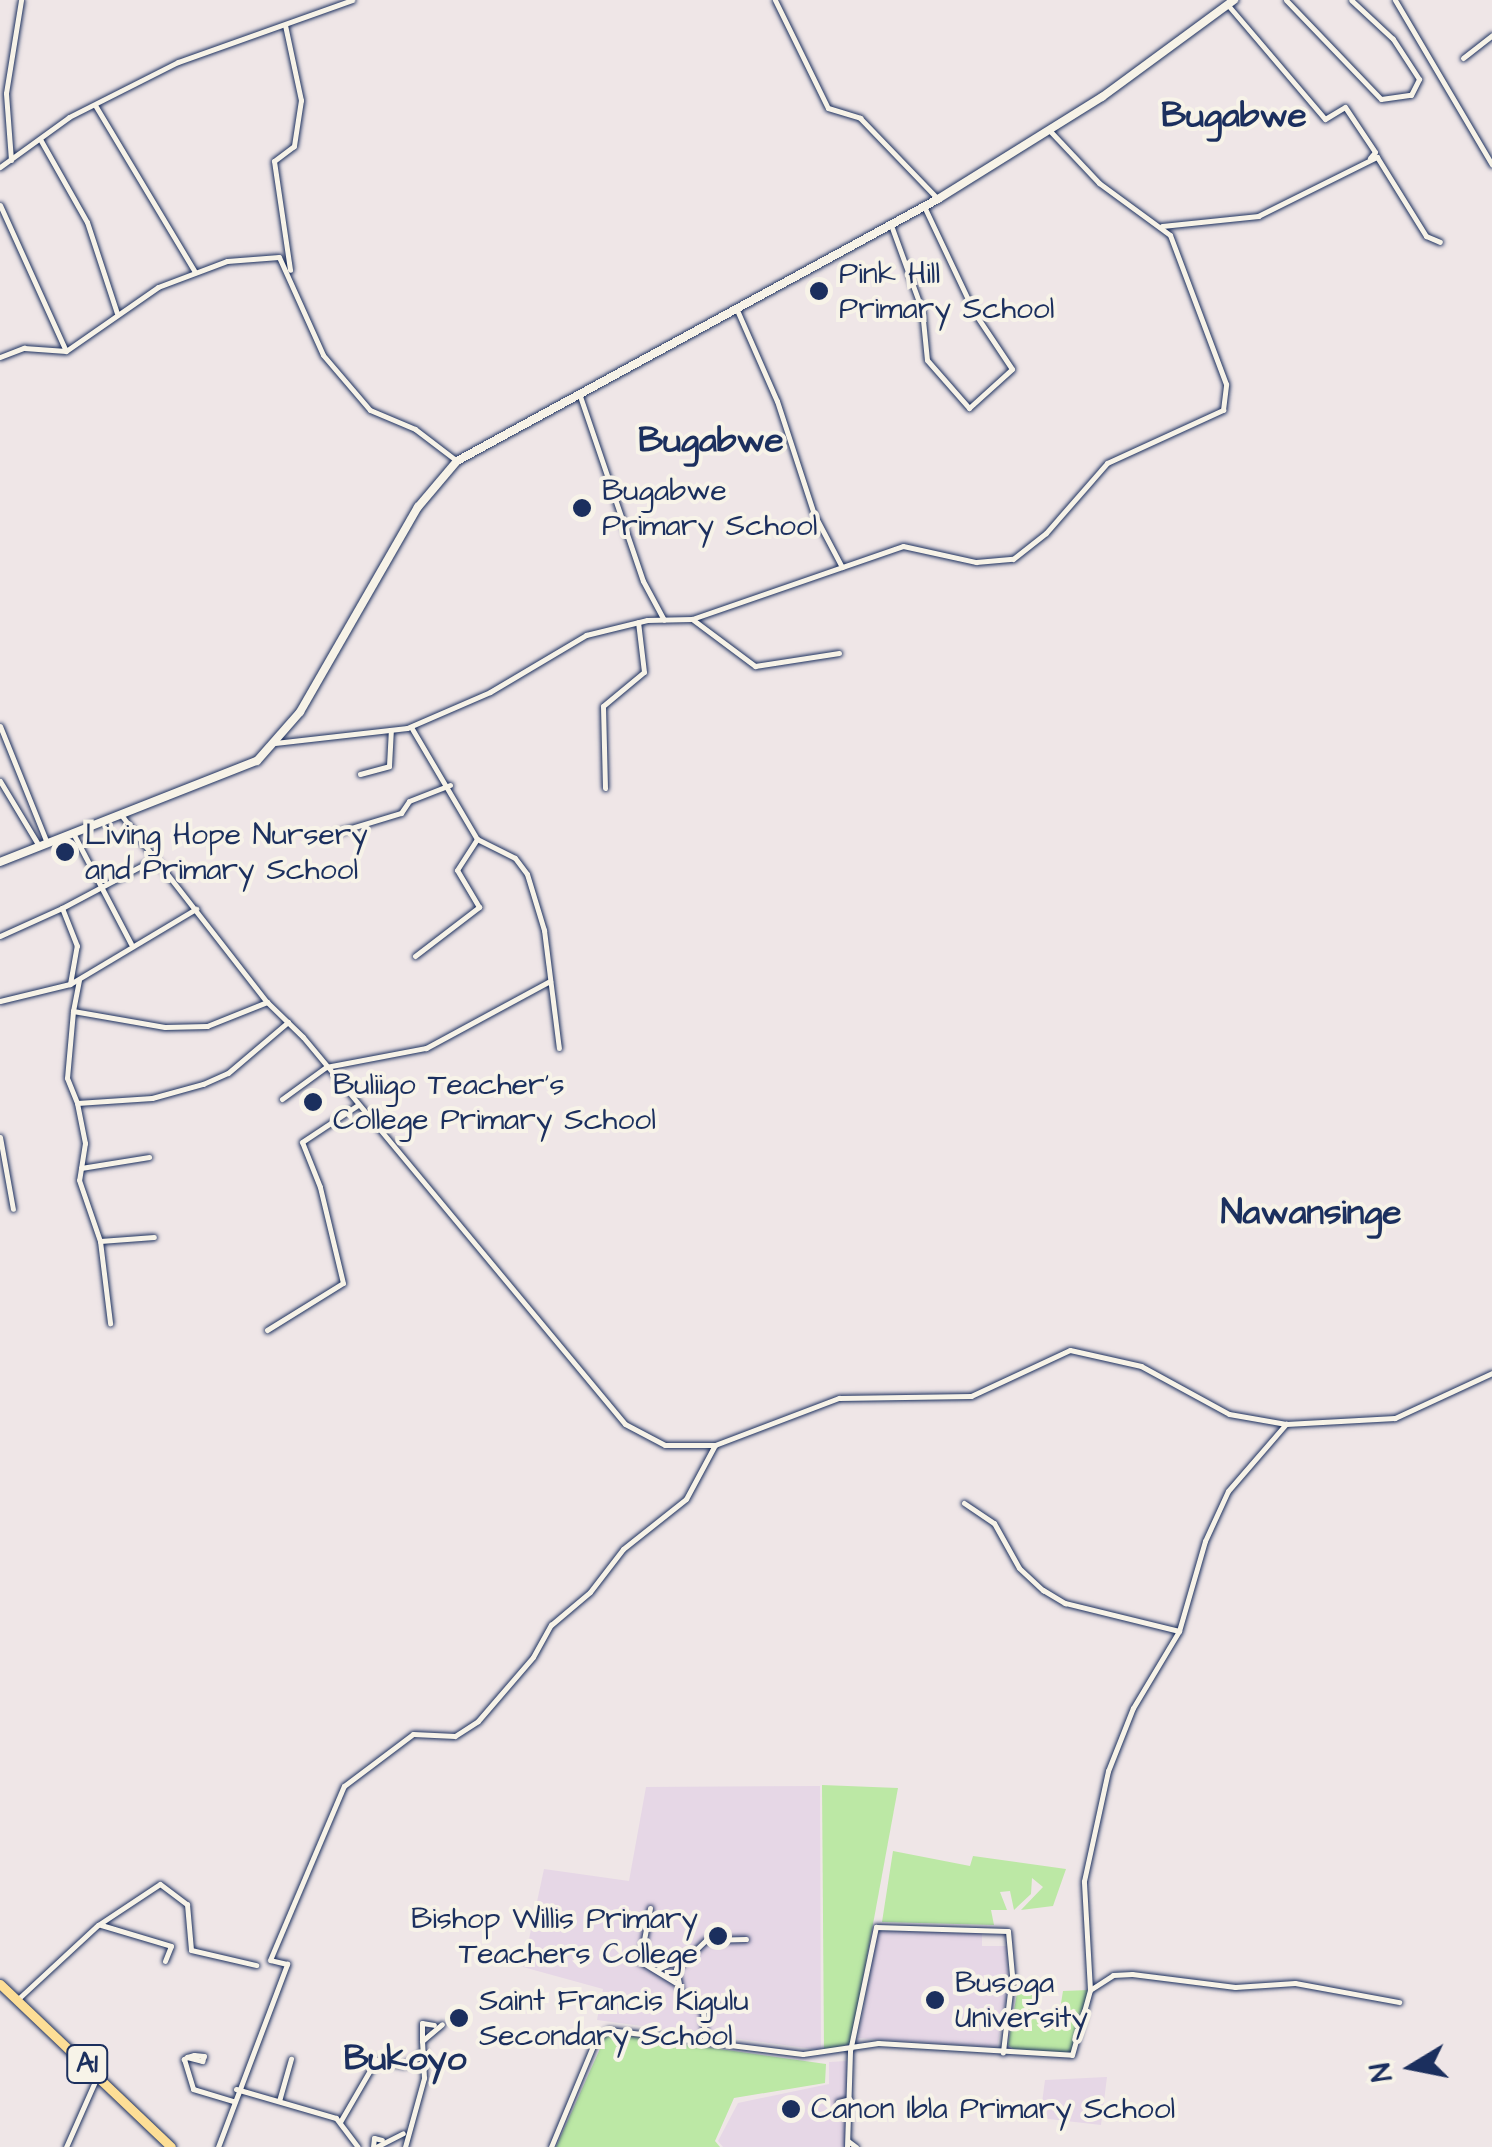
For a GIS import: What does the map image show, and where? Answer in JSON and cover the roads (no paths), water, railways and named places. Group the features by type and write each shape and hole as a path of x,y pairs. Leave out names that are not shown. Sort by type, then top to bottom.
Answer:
{"main road":[{"name":"A1","path":"0,1984 172,2147"}],"street":[{"path":"11,160 6,94 21,0"},
{"path":"0,167 92,105 178,62 352,0"},
{"path":"775,0 828,108 860,118 938,199"},
{"path":"1286,0 1380,99 1411,95 1420,79 1393,39 1351,0"},
{"path":"1395,0 1492,166"},
{"path":"0,862 229,776 275,743 300,712 418,507 457,461 938,199 1049,130 1230,2 1325,119 1346,108 1375,152 1329,185 1258,216 1162,226"},
{"path":"286,25 302,100 294,146 274,161 290,270 323,355 370,410 415,429 457,461"},
{"path":"1463,58 1492,35"},
{"path":"92,105 105,114 127,164 195,272"},
{"path":"275,743 411,726 490,692 572,640 638,622 692,619 918,544 976,562 1013,558 1046,533 1108,463 1223,410 1229,398 1211,336 1162,226 1099,182 1049,130"},
{"path":"40,139 87,222 118,314"},
{"path":"1370,158 1377,157 1426,236 1440,242"},
{"path":"0,205 2,217 66,352"},
{"path":"891,225 922,310 927,360 969,408 1012,370 974,312 924,206"},
{"path":"1,354 66,352 78,348 118,314 195,272 269,256 290,270"},
{"path":"737,310 777,400 814,514 842,567"},
{"path":"580,396 643,582 664,620"},
{"path":"692,619 755,666 839,653"},
{"path":"605,788 603,706 644,672 638,622"},
{"path":"0,726 43,845"},
{"path":"411,726 450,785 477,839 515,858 528,874 550,980 559,1048"},
{"path":"360,774 389,766 391,731"},
{"path":"0,780 43,845"},
{"path":"338,832 401,813 409,801 450,785"},
{"path":"122,816 267,1002 288,1022 625,1424 664,1445 716,1445 839,1398 971,1396 1070,1350 1141,1366 1228,1414 1286,1424 1396,1418 1492,1374"},
{"path":"73,833 130,944"},
{"path":"415,956 479,907 456,870 477,839"},
{"path":"0,936 62,908 154,858"},
{"path":"62,908 76,946 70,984"},
{"path":"0,1001 79,980 130,944 196,909"},
{"path":"79,980 68,1084 77,1103 86,1143 80,1168 84,1201 100,1241 110,1323"},
{"path":"282,1098 326,1067 426,1048 550,980"},
{"path":"73,1011 192,1028 267,1002"},
{"path":"77,1103 152,1098 203,1084 228,1073 288,1022"},
{"path":"267,1330 343,1284 320,1186 302,1142 358,1105"},
{"path":"0,1137 12,1209"},
{"path":"80,1168 149,1157"},
{"path":"100,1241 154,1238"},
{"path":"551,2147 601,2034 705,2040 803,2054 909,2044 1072,2055 1090,1990 1084,1881 1108,1771 1134,1708 1179,1631 1205,1541 1228,1491 1286,1424"},
{"path":"218,2147 229,2100 287,1964 270,1960 344,1786 413,1734 454,1736 478,1721 533,1657 551,1624 590,1592 622,1549 686,1498 716,1445"},
{"path":"964,1503 994,1523 1019,1568 1043,1590 1065,1603 1179,1631"},
{"path":"18,2000 98,1925 141,1893 168,1886 187,1904 191,1950 256,1965"},
{"path":"650,1908 640,1961 658,1969 703,2010 705,2040"},
{"path":"98,1925 171,1946 165,1961"},
{"path":"856,2147 847,2144 850,2051 876,1927 1011,1934 1004,2052"},
{"path":"678,1985 684,1958 706,1940 746,1938"},
{"path":"658,1969 671,1964 672,1956 684,1958"},
{"path":"1090,1990 1113,1975 1132,1974 1236,1988 1294,1983 1400,2002"},
{"path":"703,2010 716,2005"},
{"path":"404,2147 404,2133 424,2078 422,2041 439,2025"},
{"path":"340,2122 376,2060 404,2066 421,2054"},
{"path":"188,2057 183,2067 194,2090 229,2100"},
{"path":"279,2101 291,2059"},
{"path":"66,2147 75,2113 99,2074"},
{"path":"227,2090 229,2100"},
{"path":"236,2090 340,2122 358,2147"},
{"path":"838,2102 850,2099"},
{"path":"130,2124 140,2115"},
{"path":"374,2147 404,2133"}],"place":[{"name":"Pink Hill Primary School","path":"819,291"},
{"name":"Bugabwe Primary School","path":"582,508"},
{"name":"Living Hope Nursery and Primary School","path":"65,852"},
{"name":"Buliigo Teacher's College Primary School","path":"313,1102"},
{"name":"Bishop Willis Primary Teachers College","path":"718,1936"},
{"name":"Busoga University","path":"935,2000"},
{"name":"Saint Francis Kigulu Secondary School","path":"459,2018"},
{"name":"Canon Ibla Primary School","path":"791,2109"}],"district":[{"name":"Bugabwe","path":"1234,116"},
{"name":"Bugabwe","path":"711,441"},
{"name":"Nawansinge","path":"1311,1213"},
{"name":"Bukoyo","path":"405,2059"}]}
